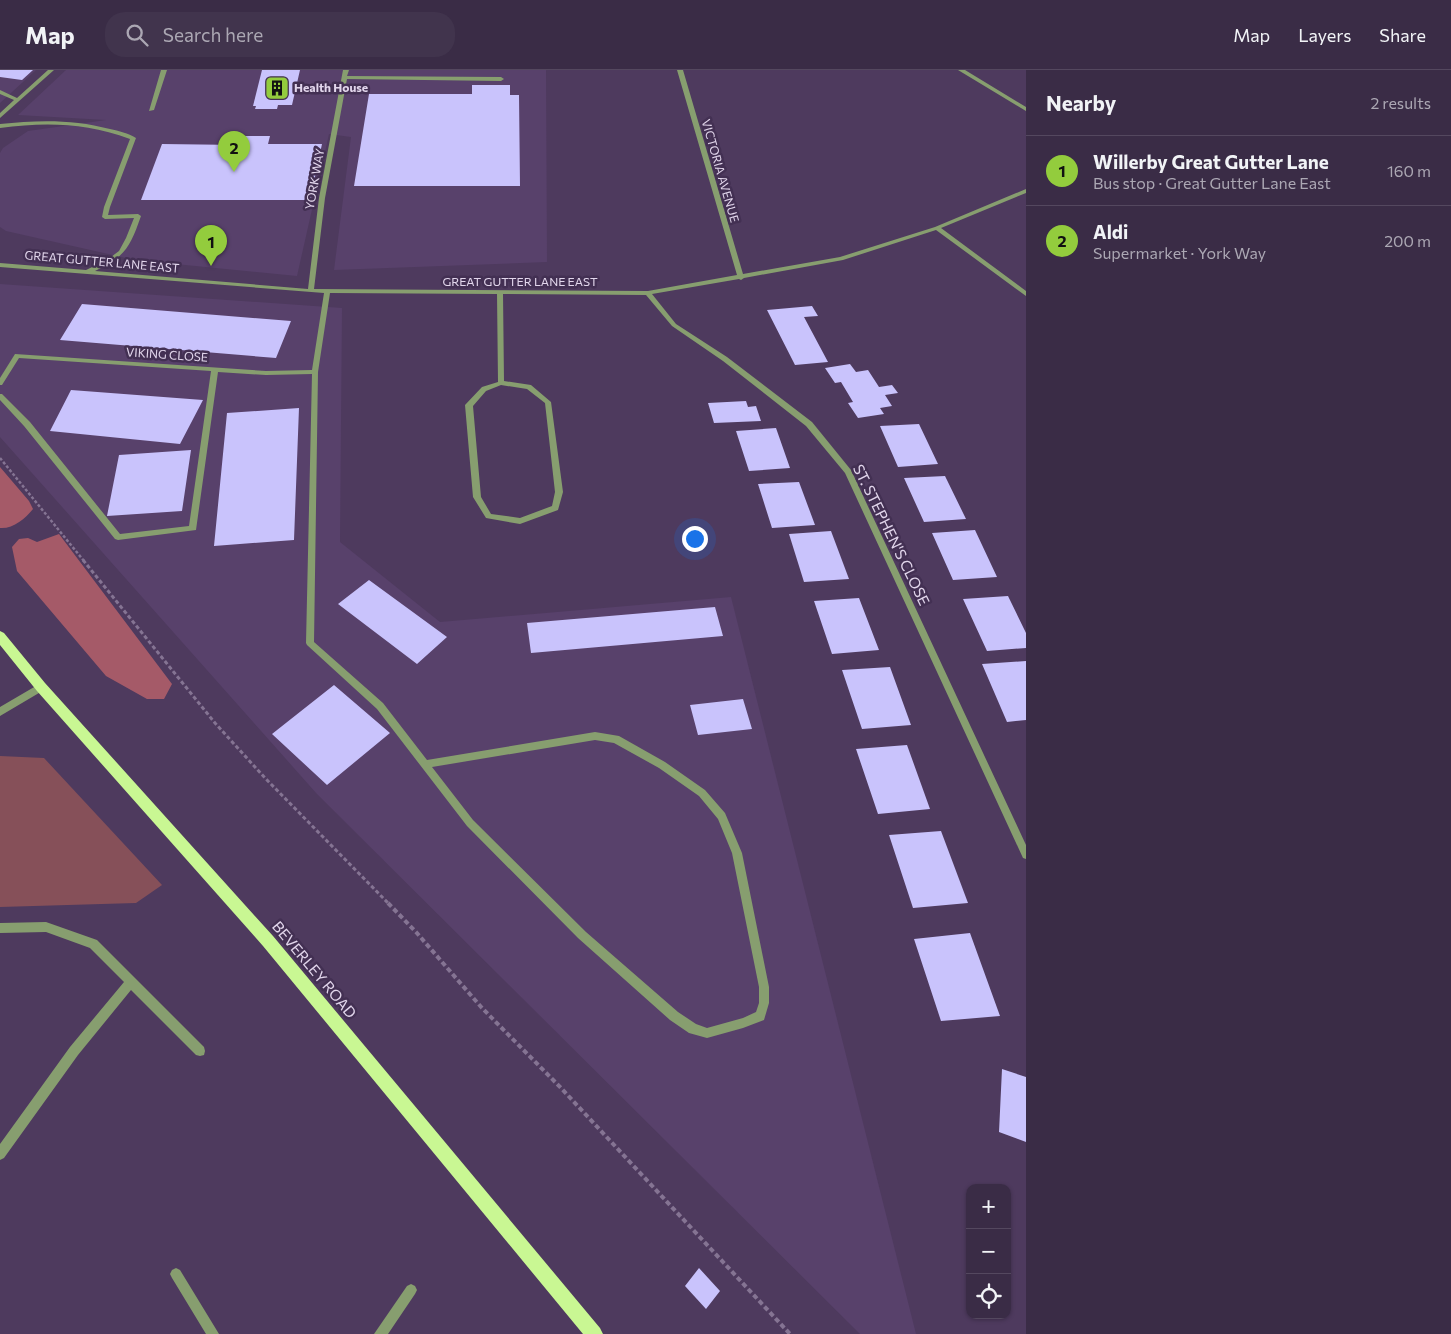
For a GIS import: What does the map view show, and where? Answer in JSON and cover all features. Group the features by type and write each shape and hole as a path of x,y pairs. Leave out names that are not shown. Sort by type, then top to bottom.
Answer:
{"main road":[{"name":"BEVERLEY ROAD","path":"0,636 41,687 268,941 594,1334"}],"street":[{"path":"1,114 51,70"},
{"path":"151,110 164,70"},
{"name":"VICTORIA AVENUE","path":"680,70 741,278"},
{"path":"961,70 1026,109"},
{"path":"346,73 501,79"},
{"name":"YORK WAY","path":"311,291 322,198 346,73"},
{"path":"0,92 18,100"},
{"path":"0,126 48,121 74,122 108,129 133,138 106,207 105,217 138,216 124,252 88,272"},
{"name":"GREAT GUTTER LANE EAST","path":"0,265 327,292 648,293 841,259 937,228 1026,191"},
{"path":"937,228 1026,294"},
{"path":"327,292 315,372 310,644 380,706 424,764 470,823 514,868 582,935 674,1016 693,1029 707,1033 760,1016 764,1003 764,987 737,853 722,816 702,793 662,765 616,738 595,736 424,764"},
{"path":"500,293 501,382"},
{"name":"ST. STEPHEN'S CLOSE","path":"648,293 674,325 725,359 809,424 848,472 1026,855"},
{"name":"VIKING CLOSE","path":"0,383 17,356 266,373 315,372"},
{"path":"0,396 27,424 118,537 192,528 215,370"},
{"path":"501,382 529,387 548,402 559,492 555,508 520,522 489,516 477,497 469,405 484,389 501,382"},
{"path":"0,712 41,687"},
{"path":"0,928 46,928 93,944 200,1051"},
{"path":"0,1154 74,1051 130,983"},
{"path":"176,1274 213,1334"},
{"path":"380,1334 410,1290"}],"path":[{"path":"0,458 216,723 264,778 416,932 482,1008 568,1095 790,1334"}],"shaded area":[{"path":"0,70 36,70 0,103"},
{"path":"66,70 546,70 547,262 334,270 351,137 329,134 297,276 135,260 6,231 0,227 0,153 3,148 28,131 106,120 18,115"},
{"path":"0,284 342,308 340,542 440,622 731,597 916,1334 860,1334 317,794 0,437"},
{"path":"0,467 29,501 33,509 18,523 5,528 0,528"},
{"path":"59,534 172,684 164,699 147,699 106,676 17,571 12,547 19,539 28,538 37,542"},
{"path":"0,756 44,758 162,885 136,903 0,907"}],"building":[{"path":"0,70 33,70 22,80 0,77"},
{"name":"Health House","path":"262,70 300,70 292,105 278,105 277,109 255,109 256,106 253,106"},
{"path":"472,85 510,85 510,95 519,95 520,186 354,186 369,94 472,94"},
{"path":"243,136 270,136 268,144 322,144 310,200 141,200 162,144 240,145"},
{"path":"82,304 291,321 276,358 60,340"},
{"path":"812,306 818,316 804,317 828,362 795,365 767,310"},
{"path":"850,364 856,372 868,370 879,387 892,385 898,393 885,395 892,406 880,408 884,414 858,418 848,403 853,402 841,382 835,383 825,368"},
{"path":"71,390 203,400 180,444 50,431"},
{"path":"746,401 748,407 756,406 761,421 714,423 708,403"},
{"path":"299,408 294,540 214,546 227,413"},
{"path":"919,424 938,464 898,467 880,426"},
{"path":"776,428 790,468 749,471 736,431"},
{"path":"191,450 182,511 107,516 119,455"},
{"path":"945,476 966,519 924,522 904,478"},
{"path":"799,482 815,525 772,528 758,484"},
{"path":"975,530 997,577 953,580 932,533"},
{"path":"831,531 849,579 804,582 789,534"},
{"path":"369,580 447,637 417,664 338,604"},
{"path":"1008,596 1026,633 1026,648 987,651 963,599"},
{"path":"859,598 879,650 832,654 814,601"},
{"path":"715,607 723,636 531,653 527,623"},
{"path":"1026,661 1026,720 1007,722 982,664"},
{"path":"890,667 911,725 862,729 842,670"},
{"path":"334,685 390,733 327,785 272,734"},
{"path":"743,699 752,729 698,735 690,705"},
{"path":"907,745 930,809 878,814 856,749"},
{"path":"941,831 968,903 913,908 889,835"},
{"path":"970,933 1000,1016 941,1021 914,939"},
{"path":"1002,1069 1026,1077 1026,1142 999,1132"},
{"path":"699,1268 720,1291 706,1309 685,1286"}],"place":[{"name":"Health House","path":"277,88"},
{"name":"Aldi","path":"234,172"},
{"name":"Willerby Great Gutter Lane","path":"211,266"}]}
